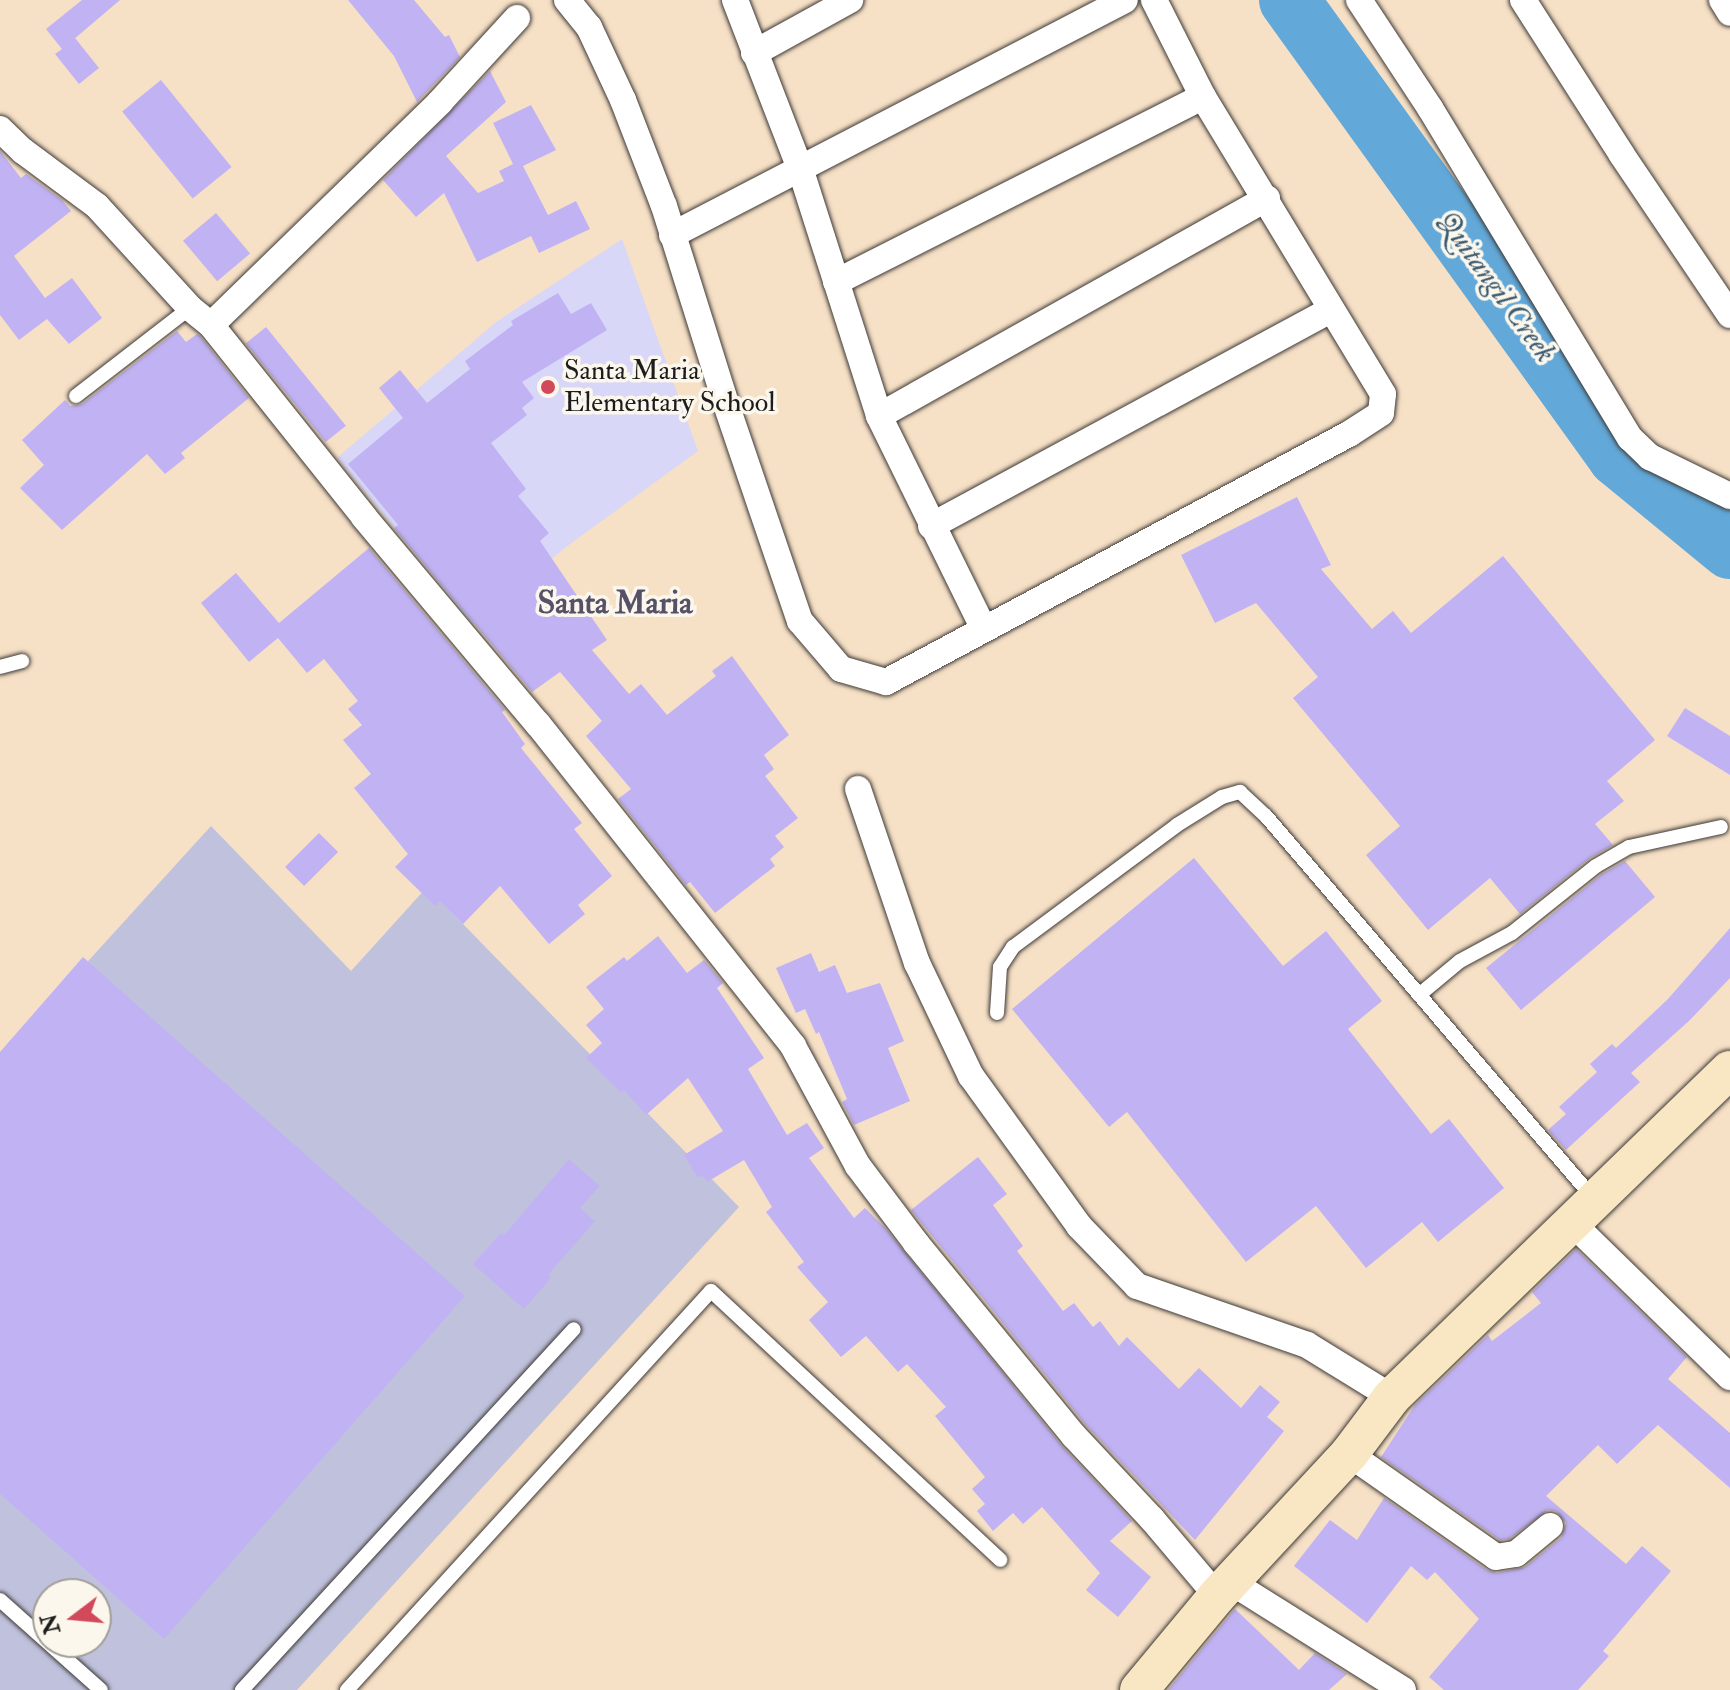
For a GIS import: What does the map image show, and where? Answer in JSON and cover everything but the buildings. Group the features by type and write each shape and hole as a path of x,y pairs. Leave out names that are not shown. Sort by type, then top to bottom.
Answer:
{"street":[{"path":"735,0 801,171 879,416 983,627"},
{"path":"754,53 850,0"},
{"path":"672,235 801,171 1125,0"},
{"path":"576,3 623,100 672,235 800,621 841,669 886,682 983,627 1349,434 1381,413 1383,394 1203,97 1154,0"},
{"path":"1359,0 1430,108 1630,438 1650,457 1730,496"},
{"path":"1523,0 1730,315"},
{"path":"1722,0 1730,13"},
{"path":"211,325 440,102 517,18"},
{"path":"836,282 1203,97"},
{"path":"0,129 23,151 97,206 190,308 211,325 364,517 538,724 793,1046 858,1166 916,1243 1074,1436 1152,1519 1224,1589 1403,1690"},
{"path":"879,416 1267,198"},
{"path":"931,526 1331,310"},
{"path":"858,789 917,963 971,1076 1079,1226 1137,1286 1307,1345 1392,1397"},
{"path":"1139,1690 1224,1589 1349,1454 1392,1397 1730,1070"},
{"path":"1583,1210 1730,1377"},
{"path":"1349,1454 1496,1557 1516,1554 1550,1526"}],"lane":[{"path":"76,396 190,308"},
{"path":"0,667 22,661"},
{"path":"997,1013 1000,967 1013,947 1177,825 1222,797 1240,792 1266,816 1419,995 1583,1210"},
{"path":"1419,995 1460,961 1512,933 1596,866 1629,847 1721,827"},
{"path":"347,1690 711,1291 1000,1560"},
{"path":"242,1690 574,1329"},
{"path":"0,1600 101,1690"}],"shaded area":[{"name":"Santa Maria Elementary School","path":"622,239 698,451 570,544 472,623 337,458 496,322"},
{"path":"211,826 351,971 427,887 739,1207 297,1690 0,1690 0,1058"}],"waterway":[{"name":"Quitangil Creek","path":"1289,0 1618,457 1730,549"}],"place":[{"name":"Santa Maria Elementary School","path":"548,387"}],"district":[{"name":"Santa Maria","path":"615,603"}]}
